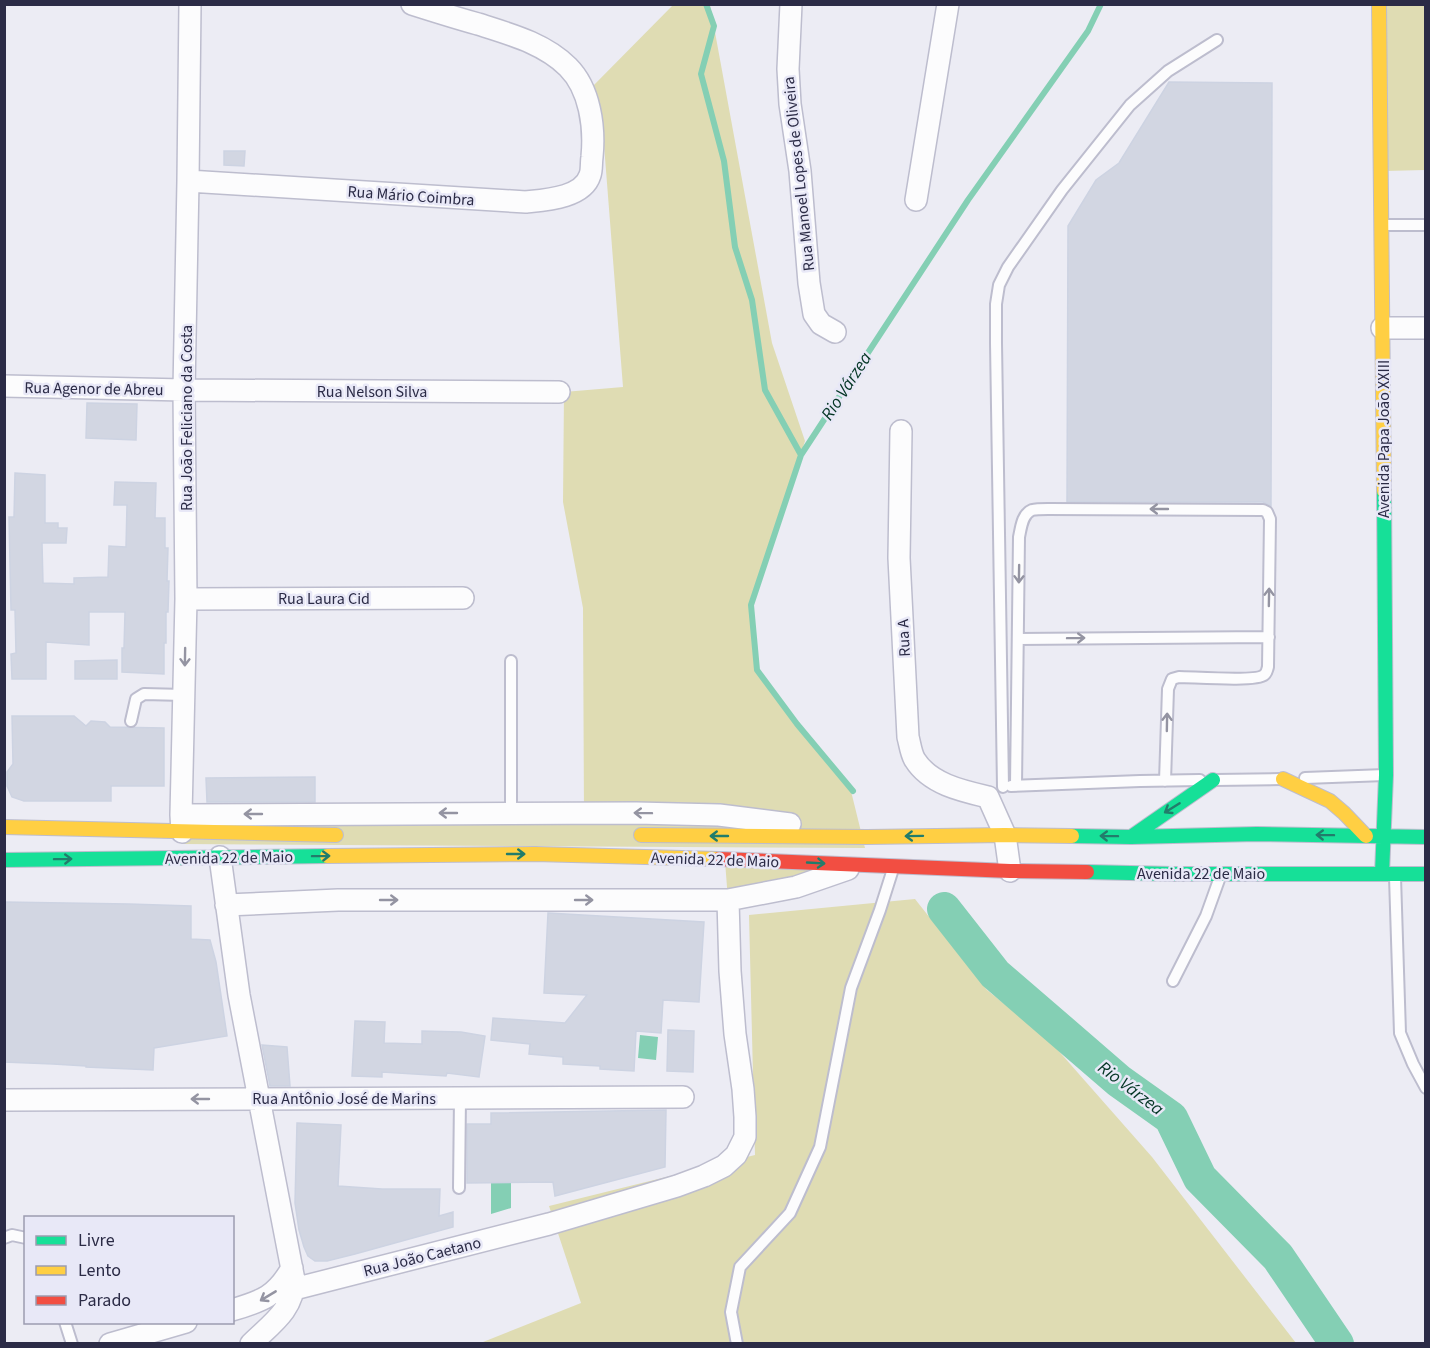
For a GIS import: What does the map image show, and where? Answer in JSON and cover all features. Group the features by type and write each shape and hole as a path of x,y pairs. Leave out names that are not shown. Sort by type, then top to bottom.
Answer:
{"main road":[{"name":"Avenida Papa João XXIII","path":"1379,4 1386,775 1384,837 1388,874"},
{"path":"1283,779 1330,801 1366,836"},
{"path":"1131,837 1214,780"},
{"name":"Avenida 22 de Maio","path":"4,827 182,823 352,836"},
{"name":"Avenida 22 de Maio","path":"633,835 1131,837 1257,834 1425,837"},
{"name":"Avenida 22 de Maio","path":"4,860 536,854 1010,871 1425,874"}],"street":[{"name":"Rua João Feliciano da Costa","path":"182,823 186,599 184,390 190,4"},
{"name":"Rua Mário Coimbra","path":"188,181 526,202 552,199 578,191 590,177 594,140 590,112 582,85 568,67 549,53 519,37 412,4"},
{"name":"Rua Manoel Lopes de Oliveira","path":"790,4 788,69 790,104 800,171 808,283 814,314 821,324 835,332"},
{"path":"916,200 948,4"},
{"path":"1382,328 1425,328"},
{"name":"Rua Agenor de Abreu","path":"4,386 184,390"},
{"name":"Rua Nelson Silva","path":"184,390 560,392"},
{"name":"Rua A","path":"901,431 899,558 908,737 914,759 928,775 962,791 995,792"},
{"name":"Rua Laura Cid","path":"186,599 462,598"},
{"path":"995,792 1005,835 1010,871"},
{"name":"Avenida 22 de Maio","path":"182,823 510,812 625,812 719,815 820,828 867,837"},
{"path":"220,857 239,995 293,1278 288,1306 251,1344"},
{"path":"225,905 338,900 728,900 796,887 860,865"},
{"name":"Rua João Caetano","path":"293,1278 549,1224 677,1186 724,1166 736,1155 745,1137 743,1089 735,1034 730,971 728,900"},
{"name":"Rua Antônio José de Marins","path":"4,1100 460,1098 540,1105 683,1097"},
{"path":"234,1309 271,1295 285,1281 293,1278"},
{"path":"234,1318 242,1330 244,1344"},
{"path":"111,1344 182,1324"}],"lane":[{"path":"1217,40 1168,71 1130,105 1062,190 1008,267 999,285 996,304 995,792 1016,785 1386,775"},
{"path":"1382,225 1425,225"},
{"path":"1016,785 1019,537 1025,515 1032,510 1048,509 1263,510 1267,512 1270,519 1267,673 1247,679 1179,677 1172,679 1168,689 1165,781"},
{"path":"1018,639 1269,637"},
{"path":"510,812 511,661"},
{"path":"131,721 136,699 144,694 184,695"},
{"path":"737,1344 731,1312 740,1267 790,1213 820,1148 851,988 894,866"},
{"path":"1173,981 1206,916 1221,874"},
{"path":"1388,874 1400,1033 1425,1088"},
{"path":"459,1188 460,1098"},
{"path":"4,1238 12,1235 24,1238"},
{"path":"65,1324 72,1344"}],"shaded area":[{"path":"673,5 710,5 772,343 805,441 751,605 757,670 797,724 850,787 865,848 182,844 183,818 584,818 583,608 563,502 564,392 623,387 604,145 592,87"},
{"path":"1380,5 1425,5 1425,170 1385,171"},
{"path":"725,861 844,870 728,900"},
{"path":"915,899 987,990 1049,1040 1152,1157 1296,1343 478,1344 581,1303 549,1206 755,1155 749,915"},
{"path":"640,1035 658,1037 656,1060 638,1058"},
{"path":"491,1182 511,1183 511,1208 491,1214"}],"building":[{"path":"1169,82 1272,83 1271,506 1263,502 1067,502 1068,226 1096,180 1119,163"},
{"path":"224,151 245,151 244,166 224,165"},
{"path":"87,403 137,404 136,440 86,438"},
{"path":"15,473 45,475 45,523 58,523 58,528 67,528 66,543 42,543 43,583 74,584 74,578 108,577 109,546 126,547 127,505 114,505 115,482 156,483 155,518 165,518 165,548 168,548 167,581 169,581 164,674 122,672 125,612 89,612 89,645 46,642 46,679 12,679 11,654 16,653 15,610 11,610 9,517 14,517"},
{"path":"117,660 117,679 75,679 75,661"},
{"path":"12,716 74,716 86,726 91,721 105,722 110,727 164,728 164,786 111,786 111,801 24,801 12,797 7,786 7,772 13,764"},
{"path":"315,777 315,802 207,802 206,778"},
{"path":"4,902 191,906 191,939 210,940 216,962 227,1036 154,1048 153,1070 4,1062"},
{"path":"548,913 704,922 699,1002 663,1000 661,1033 636,1031 634,1071 563,1064 563,1057 529,1054 530,1044 491,1040 493,1018 565,1023 587,995 544,993"},
{"path":"355,1021 385,1022 384,1043 422,1044 422,1031 461,1032 485,1036 479,1077 447,1073 446,1076 382,1072 382,1077 352,1076"},
{"path":"668,1030 694,1031 693,1072 667,1071"},
{"path":"262,1045 287,1047 290,1086 270,1086"},
{"path":"666,1110 665,1167 555,1196 553,1182 467,1183 467,1124 491,1124 491,1113"},
{"path":"297,1123 341,1125 338,1186 440,1189 439,1216 453,1212 453,1227 327,1261 315,1261 308,1256 304,1247 295,1203"}],"waterway":[{"path":"706,4 714,26 701,74 724,161 735,247 752,300 765,390 801,455"},
{"name":"Rio Várzea","path":"853,791 797,724 757,670 751,605 801,455 968,200 1088,31 1101,4"},
{"name":"Rio Várzea","path":"944,909 995,974 1119,1081 1171,1118 1200,1178 1278,1257 1337,1344"}],"traffic: fast":[{"path":"1382,874 1386,775 1384,491"},
{"path":"1131,837 1213,780"},
{"path":"1072,836 1257,834 1426,837"},
{"path":"4,860 327,856"},
{"path":"1087,872 1426,874"}],"traffic: slow":[{"path":"1379,4 1384,491"},
{"path":"1283,779 1330,801 1366,836"},
{"path":"4,827 336,835"},
{"path":"641,835 1072,836"},
{"path":"327,856 535,854 719,859"}],"traffic: jam":[{"path":"719,859 1087,872"}]}
